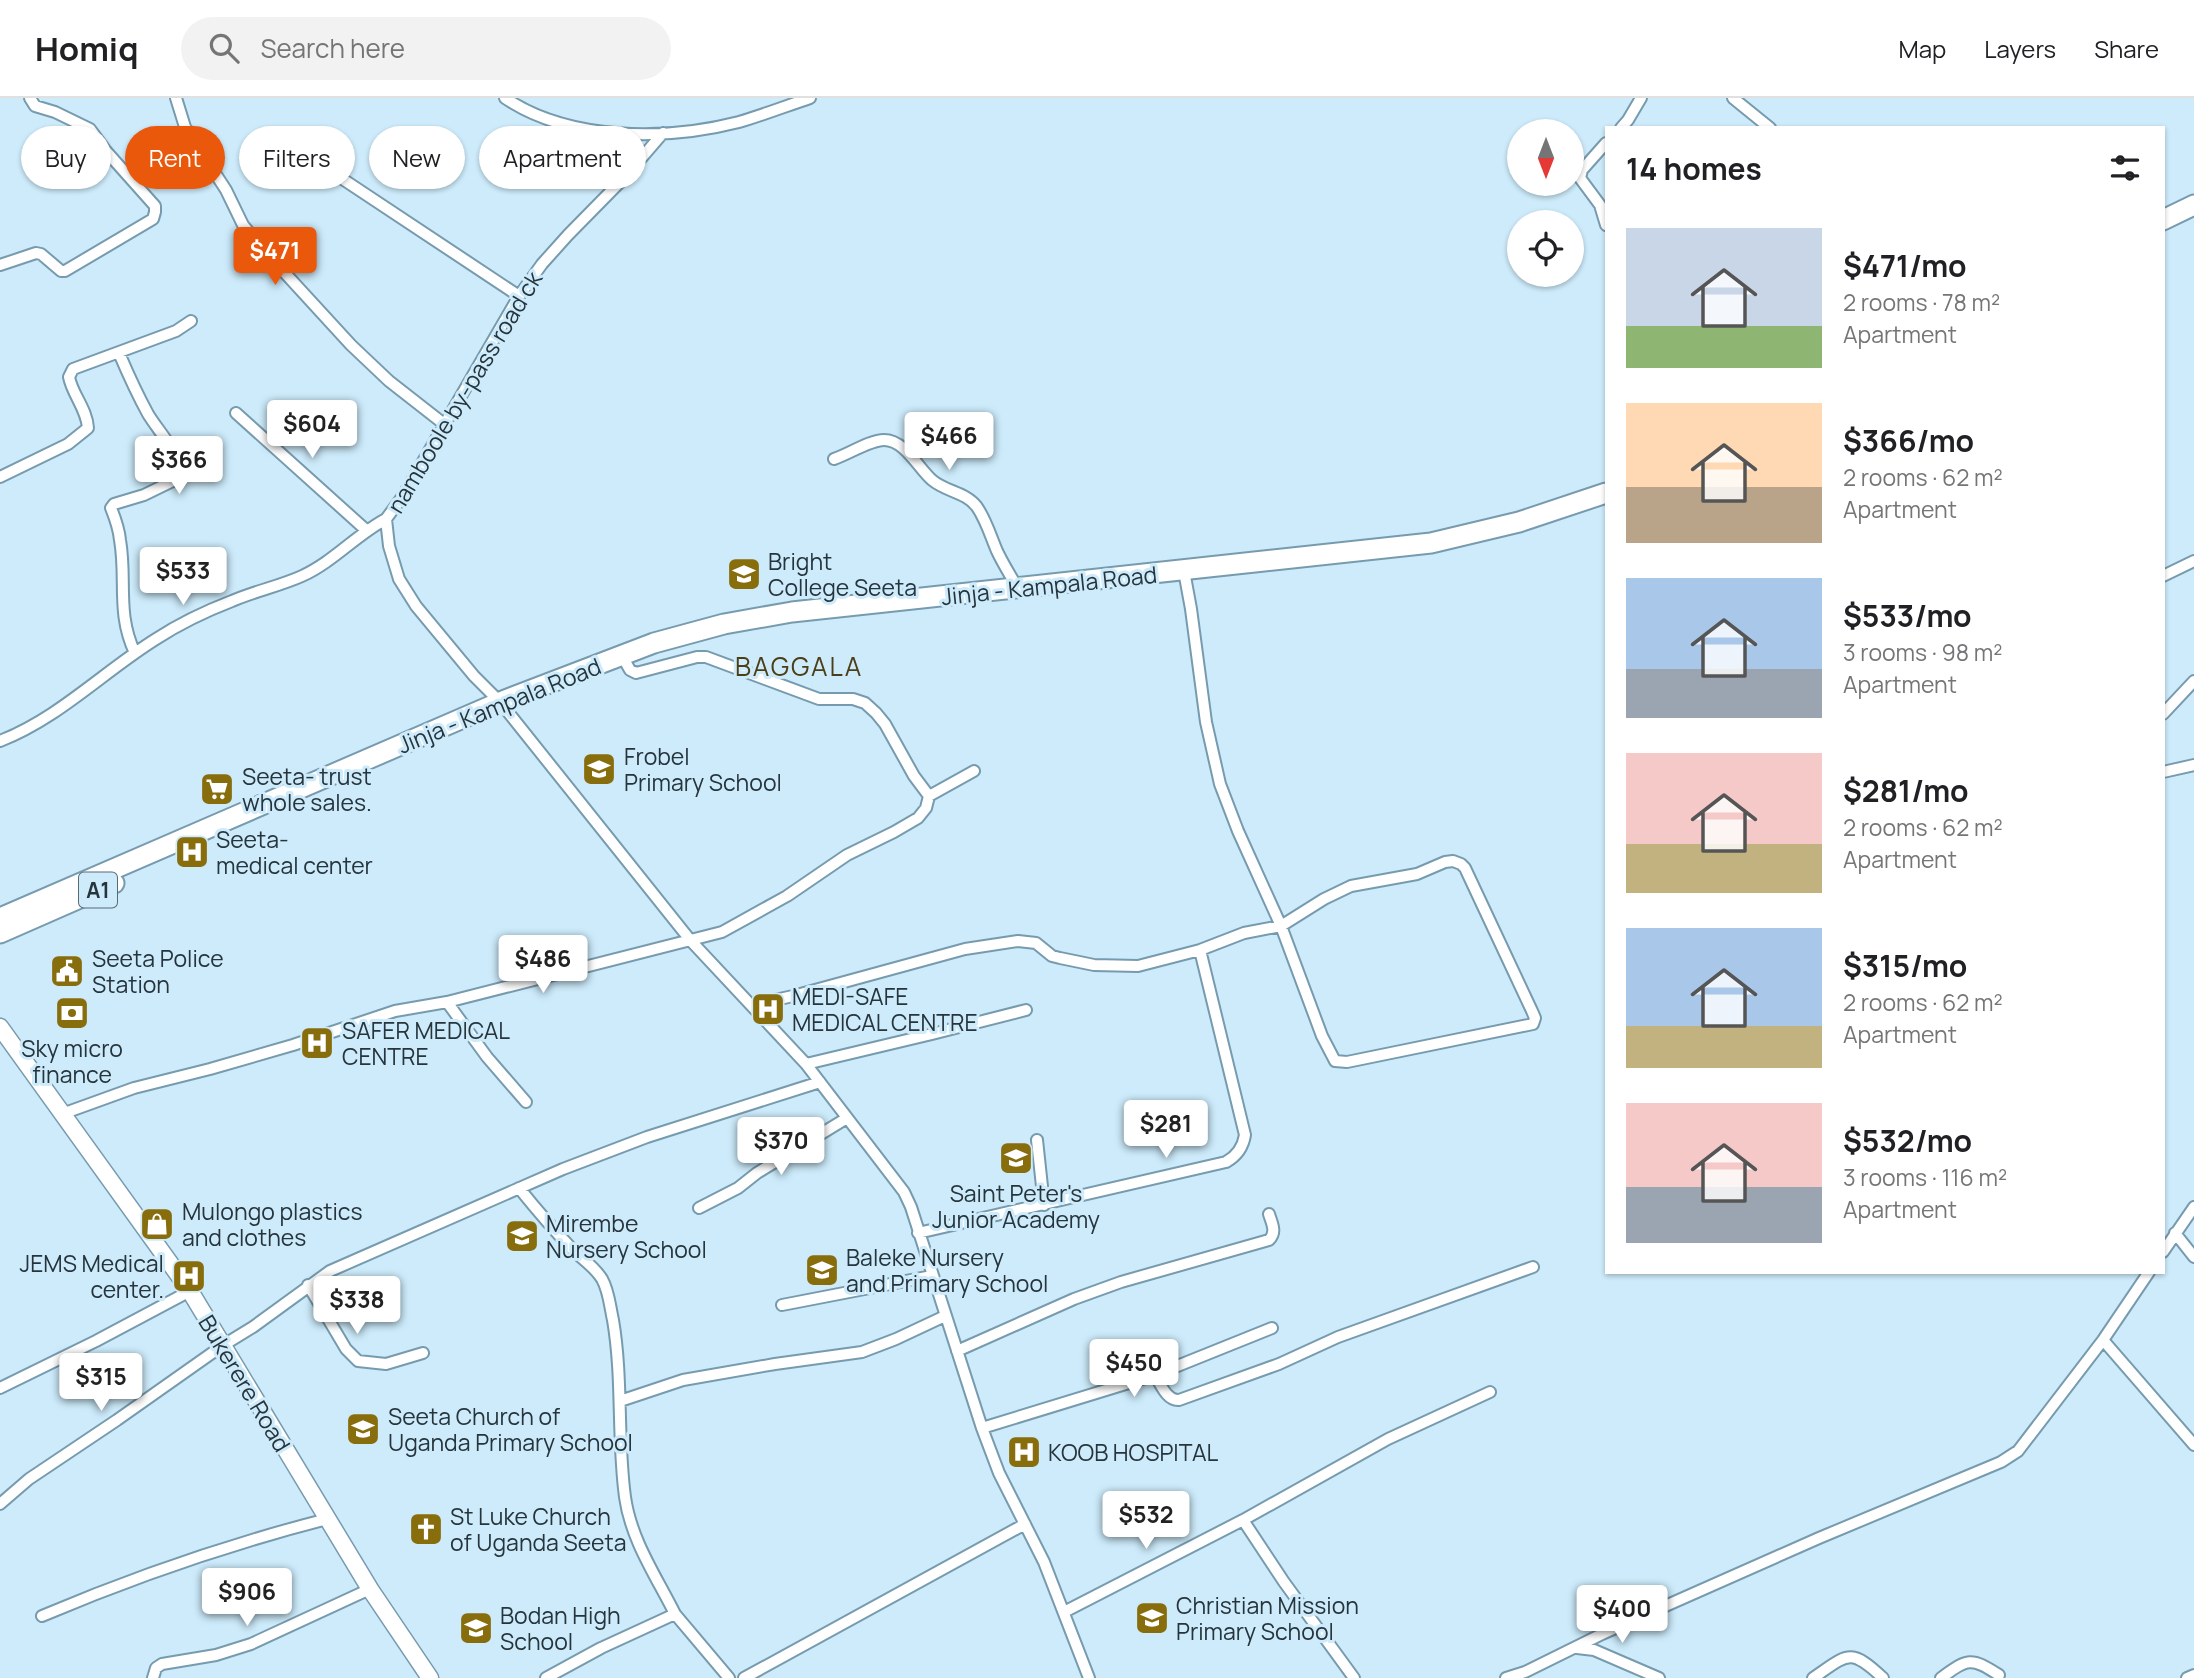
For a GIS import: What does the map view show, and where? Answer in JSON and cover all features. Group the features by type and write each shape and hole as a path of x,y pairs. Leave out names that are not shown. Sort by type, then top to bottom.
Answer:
{"highway":[{"path":"2165,219 2194,205"},
{"name":"Jinja - Kampala Road","path":"2,923 188,836 500,702 654,643 690,632 779,615 1431,543 1519,522 1605,493"}],"main road":[{"name":"Bukerere Road","path":"0,1027 190,1291 370,1589 430,1678"}],"street":[{"path":"0,265 36,253 41,254 61,271 65,271 153,219 155,212 155,206 90,129 55,111 35,106 30,98"},
{"path":"176,98 185,127 226,190 243,225 351,345 389,381 444,424"},
{"path":"505,98 524,111 562,125 601,132 663,133 730,124 810,98"},
{"path":"1623,126 1641,98"},
{"path":"1733,98 1768,126"},
{"name":"namboole by-pass road ck","path":"663,133 542,264 519,296 403,496 386,519 389,547 399,579 416,606 474,676 500,702 691,941 806,1063 904,1192 999,1473 1044,1562 1089,1678"},
{"path":"1605,145 1582,170 1580,178 1600,205 1605,222"},
{"path":"355,187 519,296"},
{"path":"0,477 68,444 88,428 88,420 71,386 69,377 74,369 176,331 191,321"},
{"path":"118,353 149,416 180,464 182,474 181,477 144,495 112,505 121,541 124,620 128,639 135,653"},
{"path":"236,413 366,530"},
{"path":"834,459 883,440 905,450 932,480 971,500 979,509 998,554 1018,589"},
{"path":"0,741 28,729 72,701 135,653 178,626 232,600 303,576 318,568 366,530 386,519"},
{"path":"2165,575 2194,561"},
{"path":"752,1005 965,949 1018,941 1036,943 1052,956 1059,958 1094,965 1138,966 1200,950 1244,933 1281,926 1351,886 1417,874 1445,862 1461,864 1488,914 1532,1011 1535,1018 1533,1024 1347,1062 1335,1060 1322,1036 1281,926 1220,784 1206,722 1184,571"},
{"path":"622,656 630,670 636,673 706,657 819,699 853,699 865,704 885,724 908,767 929,796"},
{"path":"2165,712 2194,681"},
{"path":"2165,772 2194,765"},
{"path":"62,1114 134,1088 293,1045 396,1011 447,1003 722,932 787,896 847,855 918,818 926,808 929,796 974,771"},
{"path":"918,1233 1155,1180 1226,1162 1235,1157 1244,1143 1245,1135 1200,950"},
{"path":"447,1003 487,1057 526,1102"},
{"path":"806,1063 1026,1010"},
{"path":"0,1504 29,1479 253,1327 330,1271 563,1169 647,1137 820,1082"},
{"path":"699,1208 738,1188 757,1173 847,1118"},
{"path":"1037,1140 1044,1205"},
{"path":"519,1188 602,1280 608,1296 617,1344 619,1430 632,1531 675,1614 729,1678"},
{"path":"2165,1249 2194,1207"},
{"path":"957,1351 1074,1299 1121,1282 1269,1240 1274,1231 1269,1214"},
{"path":"2175,1233 2194,1257"},
{"path":"1155,1376 1169,1397 1179,1400 1279,1364 1338,1337 1533,1267"},
{"path":"1506,1678 1819,1538 2001,1462 2018,1451 2031,1437 2103,1340 2148,1274"},
{"path":"782,1306 932,1276"},
{"path":"308,1286 346,1349 358,1361 386,1364 423,1353"},
{"path":"0,1388 190,1291"},
{"path":"620,1401 683,1380 862,1352 946,1316"},
{"path":"982,1427 1155,1376 1272,1328"},
{"path":"2103,1340 2194,1445"},
{"path":"1065,1612 1243,1520 1388,1439 1490,1392"},
{"path":"42,1616 114,1586 278,1532 327,1519"},
{"path":"1243,1520 1354,1678"},
{"path":"744,1678 1025,1524"},
{"path":"153,1678 156,1668 162,1664 216,1655 251,1644 370,1589"},
{"path":"546,1678 601,1648 675,1614"},
{"path":"1576,1648 1594,1650 1659,1678"},
{"path":"1813,1678 1837,1662 1851,1657 1859,1658 1883,1678"},
{"path":"1941,1678 1956,1667 1968,1663 1979,1663 1999,1675"},
{"path":"2187,1678 2194,1675"}],"place":[{"name":"Bright College Seeta","path":"744,574"},
{"name":"Frobel Primary School","path":"599,769"},
{"name":"Seeta- trust whole sales.","path":"217,789"},
{"name":"Seeta- medical center","path":"192,852"},
{"name":"Seeta Police Station","path":"67,971"},
{"name":"MEDI-SAFE MEDICAL CENTRE","path":"768,1009"},
{"name":"Sky micro finance","path":"72,1013"},
{"name":"SAFER MEDICAL CENTRE","path":"317,1043"},
{"name":"Saint Peter's Junior Academy","path":"1016,1158"},
{"name":"Mulongo plastics and clothes","path":"157,1224"},
{"name":"Mirembe Nursery School","path":"522,1236"},
{"name":"Baleke Nursery and Primary School","path":"822,1270"},
{"name":"JEMS Medical center.","path":"189,1276"},
{"name":"Seeta Church of Uganda Primary School","path":"363,1429"},
{"name":"KOOB HOSPITAL","path":"1024,1452"},
{"name":"St Luke Church of Uganda Seeta","path":"426,1529"},
{"name":"Christian Mission Primary School","path":"1152,1618"},
{"name":"Bodan High School","path":"476,1628"}],"district":[{"name":"BAGGALA","path":"799,666"}]}
